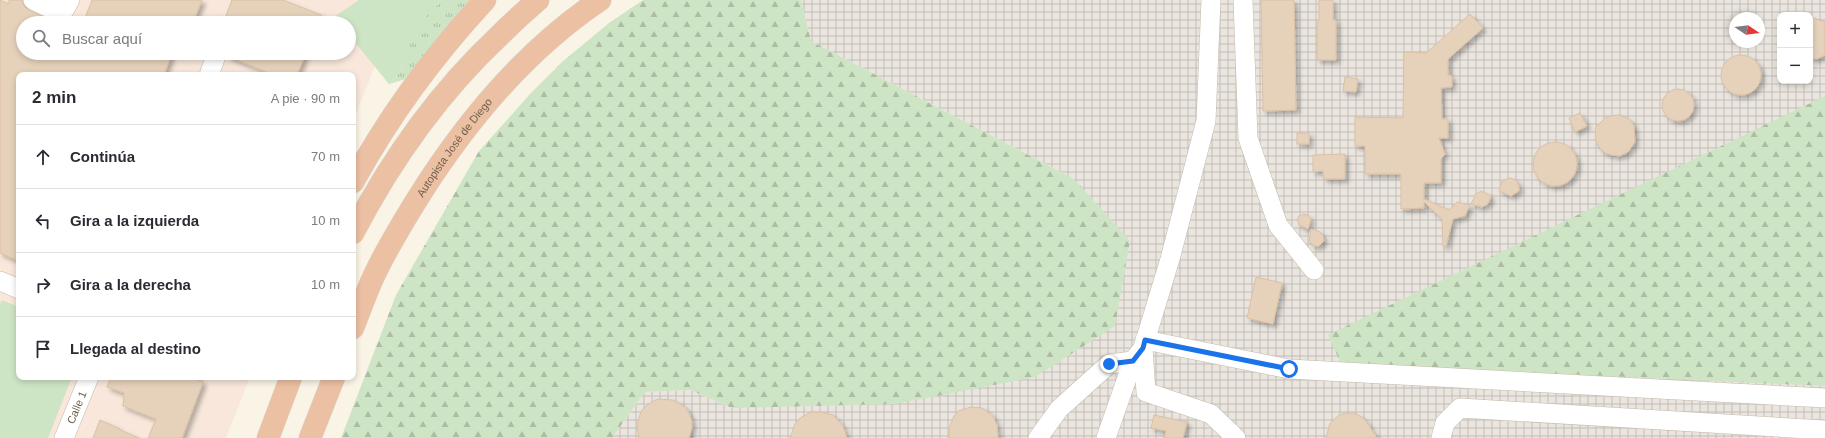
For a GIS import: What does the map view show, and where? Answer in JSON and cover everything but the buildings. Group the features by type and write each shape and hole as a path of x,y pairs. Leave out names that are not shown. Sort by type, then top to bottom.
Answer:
{"highway":[{"path":"356,177 372,148 407,96 439,53 484,0"},
{"path":"356,228 396,157 432,107 472,61 538,0"},
{"name":"Autopista José de Diego","path":"356,320 372,280 400,226 430,178 469,125 517,68 578,15 600,0"},
{"path":"268,438 290,380"},
{"path":"310,438 333,380"}],"street":[{"path":"32,0 60,10 65,8 70,0"},
{"path":"1106,438 1140,350 1170,259 1206,121 1211,0"},
{"path":"1243,0 1248,138 1278,225 1314,270"},
{"path":"210,72 214,60"},
{"path":"0,281 16,288"},
{"path":"1140,350 1146,392 1211,414 1236,438"},
{"path":"1038,438 1059,409 1109,364 1140,350 1289,369 1825,398"},
{"name":"Calle 1","path":"64,438 88,380"},
{"path":"1441,438 1445,423 1460,408 1825,430"}],"shaded area":[{"path":"0,0 442,0 374,68 356,113 356,72 16,72 16,380 249,380 226,438 0,438"},
{"path":"801,0 1825,0 1825,438 612,438 645,392 690,390 732,408 1074,179 811,41"}],"green space":[{"path":"359,0 442,0 407,36 402,69 389,84 356,44 356,16 335,16"},
{"path":"442,0 474,0 413,77 389,84 402,69 406,36"},
{"path":"643,0 801,0 811,41 1074,179 1130,241 1115,326 1035,377 895,404 732,408 690,390 645,392 612,438 341,438 396,295 479,151 531,93 562,62 609,23"},
{"path":"1825,96 1825,386 1341,364 1328,335"},
{"path":"2,300 16,306 16,380 71,380 48,438 0,438 0,304"}],"route":[{"path":"1109,364 1133,361 1143,348 1145,340 1289,369"}]}
